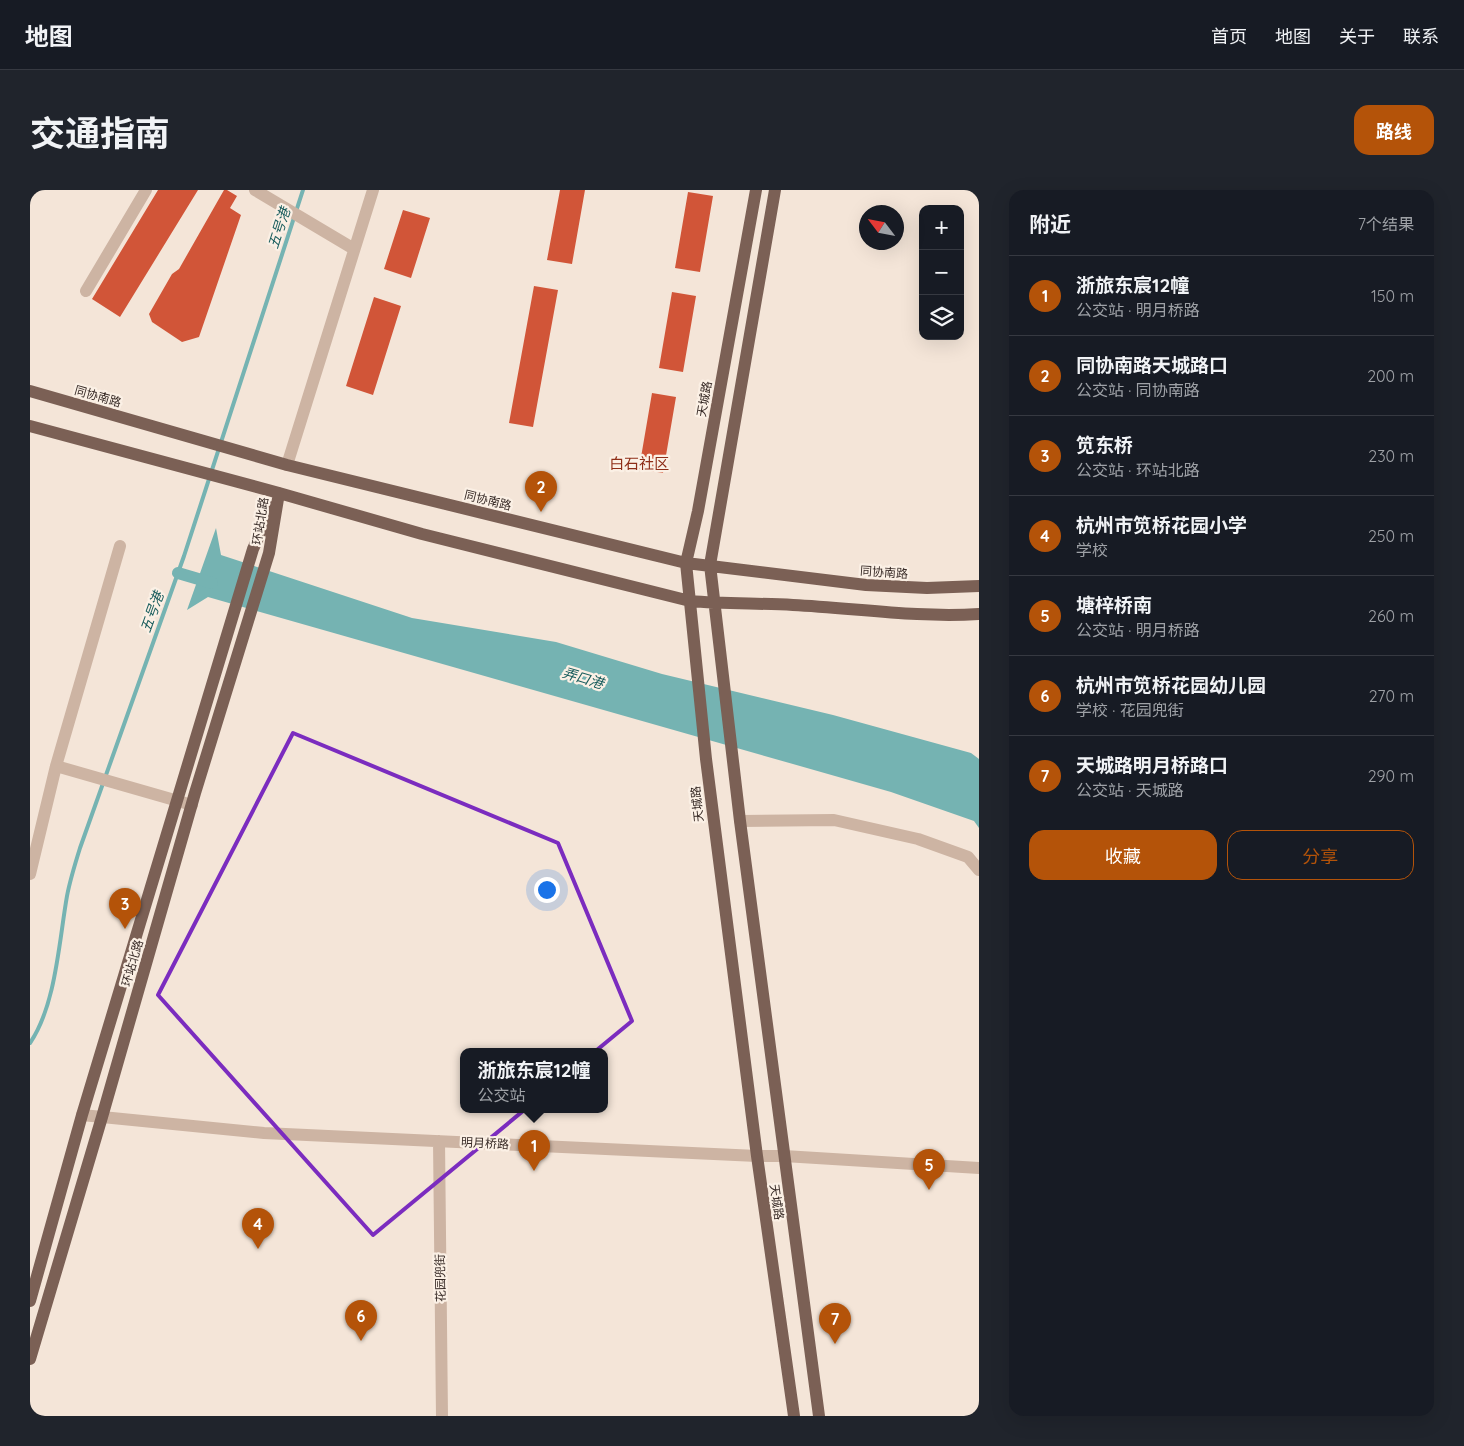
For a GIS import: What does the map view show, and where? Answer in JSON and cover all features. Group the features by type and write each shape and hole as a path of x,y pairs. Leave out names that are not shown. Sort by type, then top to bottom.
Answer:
{"main road":[{"name":"天城路","path":"756,190 698,511 686,563 706,759 757,1156 794,1416"},
{"name":"天城路","path":"775,190 710,565 740,821 819,1416"},
{"name":"同协南路","path":"30,390 286,465 686,563 866,585 927,588 979,586"},
{"path":"30,426 279,493 422,534 690,601 792,605 944,616 979,614"},
{"name":"环站北路","path":"30,1301 82,1115 253,549 279,493"},
{"name":"环站北路","path":"30,1359 192,804 269,553 279,493"}],"street":[{"path":"86,291 146,190"},
{"path":"255,190 354,249"},
{"path":"286,465 373,190"},
{"path":"30,874 56,766 120,546"},
{"path":"56,766 192,804"},
{"path":"740,821 834,820 918,839 968,857 979,870"},
{"name":"明月桥路","path":"82,1115 264,1133 784,1156 979,1168"},
{"name":"花园兜街","path":"439,1141 442,1416"}],"highlighted area":[{"path":"293,733 558,843 632,1021 373,1235 158,995"}],"water":[{"path":"216,528 221,555 412,618 556,642 662,674 833,715 971,753 979,759 979,828 974,821 891,792 208,597 187,610"}],"building":[{"path":"158,190 198,190 120,317 92,299"},
{"path":"224,190 237,196 230,208 241,215 199,337 182,342 152,322 149,314 172,274 179,269"},
{"path":"560,190 585,190 572,264 547,260"},
{"path":"688,192 713,196 700,272 675,268"},
{"path":"403,210 430,218 411,278 384,269"},
{"path":"534,286 558,290 533,427 509,423"},
{"path":"672,292 696,296 683,372 659,368"},
{"path":"374,297 401,306 373,395 346,386"},
{"path":"652,393 676,397 663,473 639,469"}],"waterway":[{"name":"五号港","path":"30,1043 39,1028 51,992 67,896 80,848 184,556 303,190"},
{"name":"弄口港","path":"178,573 212,583"}],"place":[{"name":"同协南路天城路口","path":"541,512"},
{"name":"笕东桥","path":"125,929"},
{"name":"浙旅东宸12幢","path":"534,1171"},
{"name":"塘梓桥南","path":"929,1190"},
{"name":"杭州市笕桥花园小学","path":"258,1249"},
{"name":"杭州市笕桥花园幼儿园","path":"361,1341"},
{"name":"天城路明月桥路口","path":"835,1344"}],"district":[{"name":"白石社区","path":"639,463"}]}
